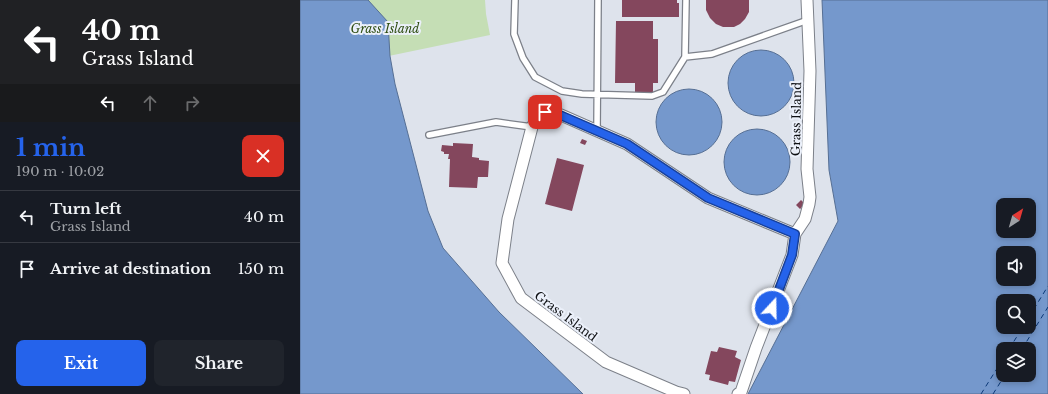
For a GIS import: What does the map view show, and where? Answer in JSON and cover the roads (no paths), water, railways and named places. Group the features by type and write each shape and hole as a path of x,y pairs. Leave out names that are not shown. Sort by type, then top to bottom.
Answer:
{"street":[{"name":"Grass Island","path":"738,394 741,392 756,348 792,255 795,234 805,219 810,197 807,169 810,71 807,0"},
{"name":"Grass Island","path":"684,394 606,362 521,298 502,263 508,220 532,127 538,116 545,112 560,115 627,144 708,198 795,234"}],"lane":[{"path":"515,0 514,34 523,58 535,77 562,91 582,94 652,96 663,92 685,57 686,0"},
{"path":"597,131 598,0"},
{"path":"685,57 712,54 808,20"},
{"path":"429,135 496,122 532,127"}],"water":[{"path":"300,0 368,0 388,22 390,56 395,84 428,211 443,248 499,312 583,394 300,394"},
{"path":"822,0 1048,0 1048,394 748,394 838,221 829,170"},
{"path":"761,50 773,53 784,60 791,71 794,83 791,95 784,106 773,113 761,116 749,113 738,106 731,95 728,83 731,71 738,60 749,53"},
{"path":"689,89 702,92 712,99 719,109 722,122 719,135 712,145 702,152 689,155 676,152 666,145 659,135 656,122 659,109 666,99 676,92"},
{"path":"757,129 770,132 780,139 787,149 790,162 787,175 780,185 770,192 757,195 744,192 734,185 727,175 724,162 727,149 734,139 744,132"}]}
